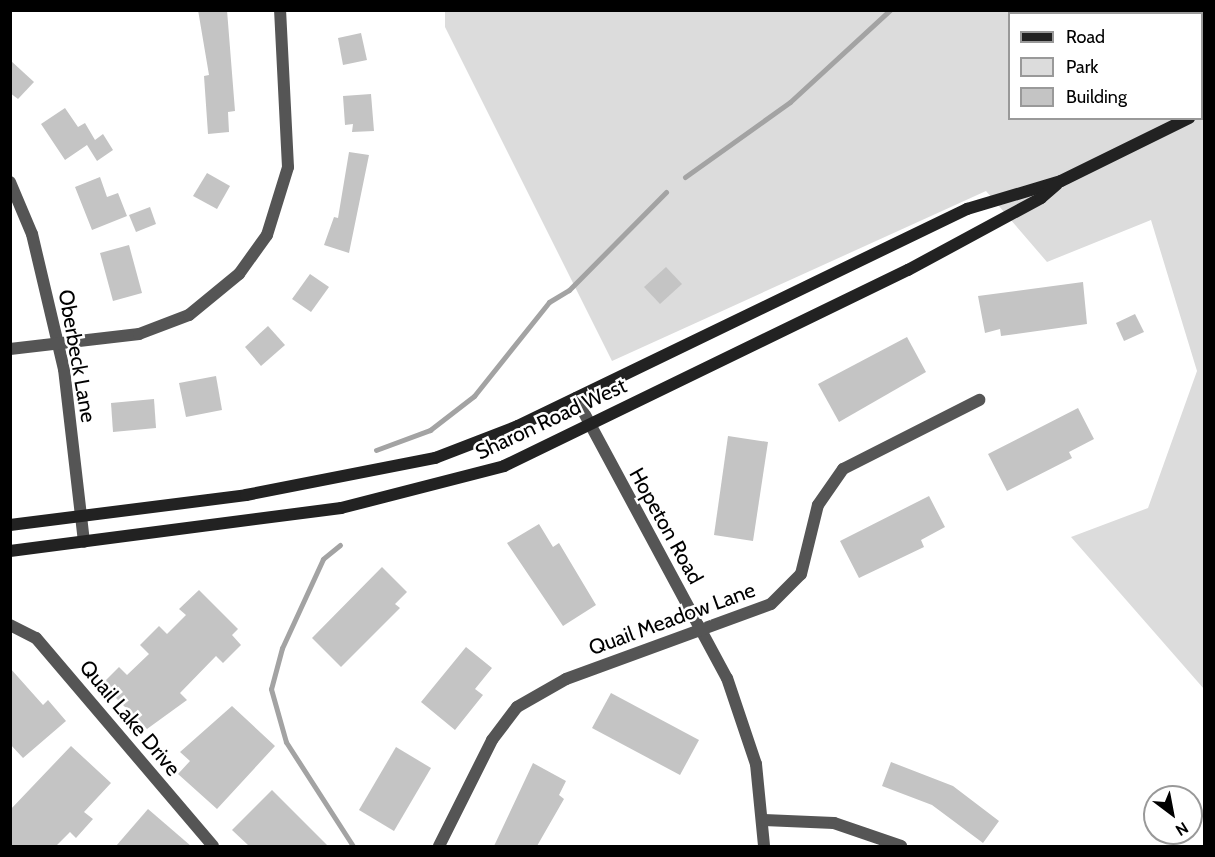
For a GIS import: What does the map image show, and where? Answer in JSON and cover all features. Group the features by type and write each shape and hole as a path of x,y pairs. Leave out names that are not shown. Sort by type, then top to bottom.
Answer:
{"main road":[{"name":"Sharon Road West","path":"10,525 246,495 435,458 576,398 968,209 1061,181 1185,120"},
{"name":"Sharon Road West","path":"10,551 216,527 440,486 504,466 909,270 1041,198 1061,181"}],"street":[{"path":"10,349 139,334 172,323 216,297 259,248 285,185 290,149 280,10"},
{"name":"Oberbeck Lane","path":"10,182 32,234 58,344 84,542"},
{"name":"Hopeton Road","path":"576,398 588,425 703,631 744,720 764,820 764,846"},
{"name":"Quail Meadow Lane","path":"439,846 492,740 517,707 566,679 752,614 788,590 805,565 818,505 843,469 979,400"},
{"name":"Quail Lake Drive","path":"10,625 36,638 213,846"},
{"path":"764,820 834,823 901,846"}],"green space":[{"path":"445,10 1204,11 1204,689 1071,537 1148,508 1197,371 1151,220 1047,262 986,191 612,361 445,27"}],"building":[{"path":"198,10 227,10 235,111 228,112 229,132 208,134 204,76 209,75"},
{"path":"361,33 367,60 343,65 338,38"},
{"path":"10,60 34,82 18,99 10,93"},
{"path":"371,94 374,131 352,132 353,124 345,125 343,96"},
{"path":"65,108 78,127 85,123 95,140 103,134 113,150 97,161 87,145 65,160 41,124"},
{"path":"349,152 369,155 349,253 324,245 334,217 338,218"},
{"path":"207,173 230,186 217,209 193,196"},
{"path":"100,177 107,197 118,193 127,216 92,230 75,187"},
{"path":"150,207 156,224 136,232 129,215"},
{"path":"129,245 142,293 113,301 100,253"},
{"path":"666,267 682,284 660,304 644,287"},
{"path":"310,274 329,287 311,312 292,299"},
{"path":"1083,282 1087,324 1001,336 1000,329 985,333 978,296"},
{"path":"1135,314 1144,332 1124,341 1116,323"},
{"path":"268,326 285,345 261,366 245,347"},
{"path":"907,337 926,372 839,422 818,384"},
{"path":"216,376 222,410 186,417 179,383"},
{"path":"154,399 156,428 113,432 111,403"},
{"path":"1078,408 1094,439 1069,452 1072,458 1007,491 988,454"},
{"path":"728,436 768,442 753,541 714,535"},
{"path":"929,496 945,527 921,540 924,547 859,578 840,541"},
{"path":"539,524 553,547 559,543 596,605 563,626 507,543"},
{"path":"382,567 407,592 395,604 400,608 341,667 312,638"},
{"path":"199,590 238,629 232,635 241,645 223,663 216,656 180,693 187,700 147,729 102,684 119,667 127,675 149,654 140,645 159,626 167,634 186,615 179,609"},
{"path":"466,647 492,668 475,689 483,695 455,730 421,702"},
{"path":"10,668 43,705 48,700 66,721 23,758 10,744"},
{"path":"611,693 699,740 680,775 592,728"},
{"path":"232,706 275,746 217,809 178,774 190,761 180,752"},
{"path":"71,746 111,783 84,812 93,819 76,838 70,832 56,846 10,846 10,810"},
{"path":"396,747 431,768 394,831 359,810"},
{"path":"891,762 953,786 999,821 983,843 932,805 882,786"},
{"path":"533,763 566,781 559,795 564,799 537,846 494,846"},
{"path":"272,790 328,846 249,846 232,830"},
{"path":"148,809 191,846 116,846"}],"waterway":[{"path":"685,177 790,102 890,10"},
{"path":"376,450 430,430 474,396 549,302 569,290 666,192"},
{"path":"340,545 323,559 282,648 271,689 286,742 353,846"}]}
